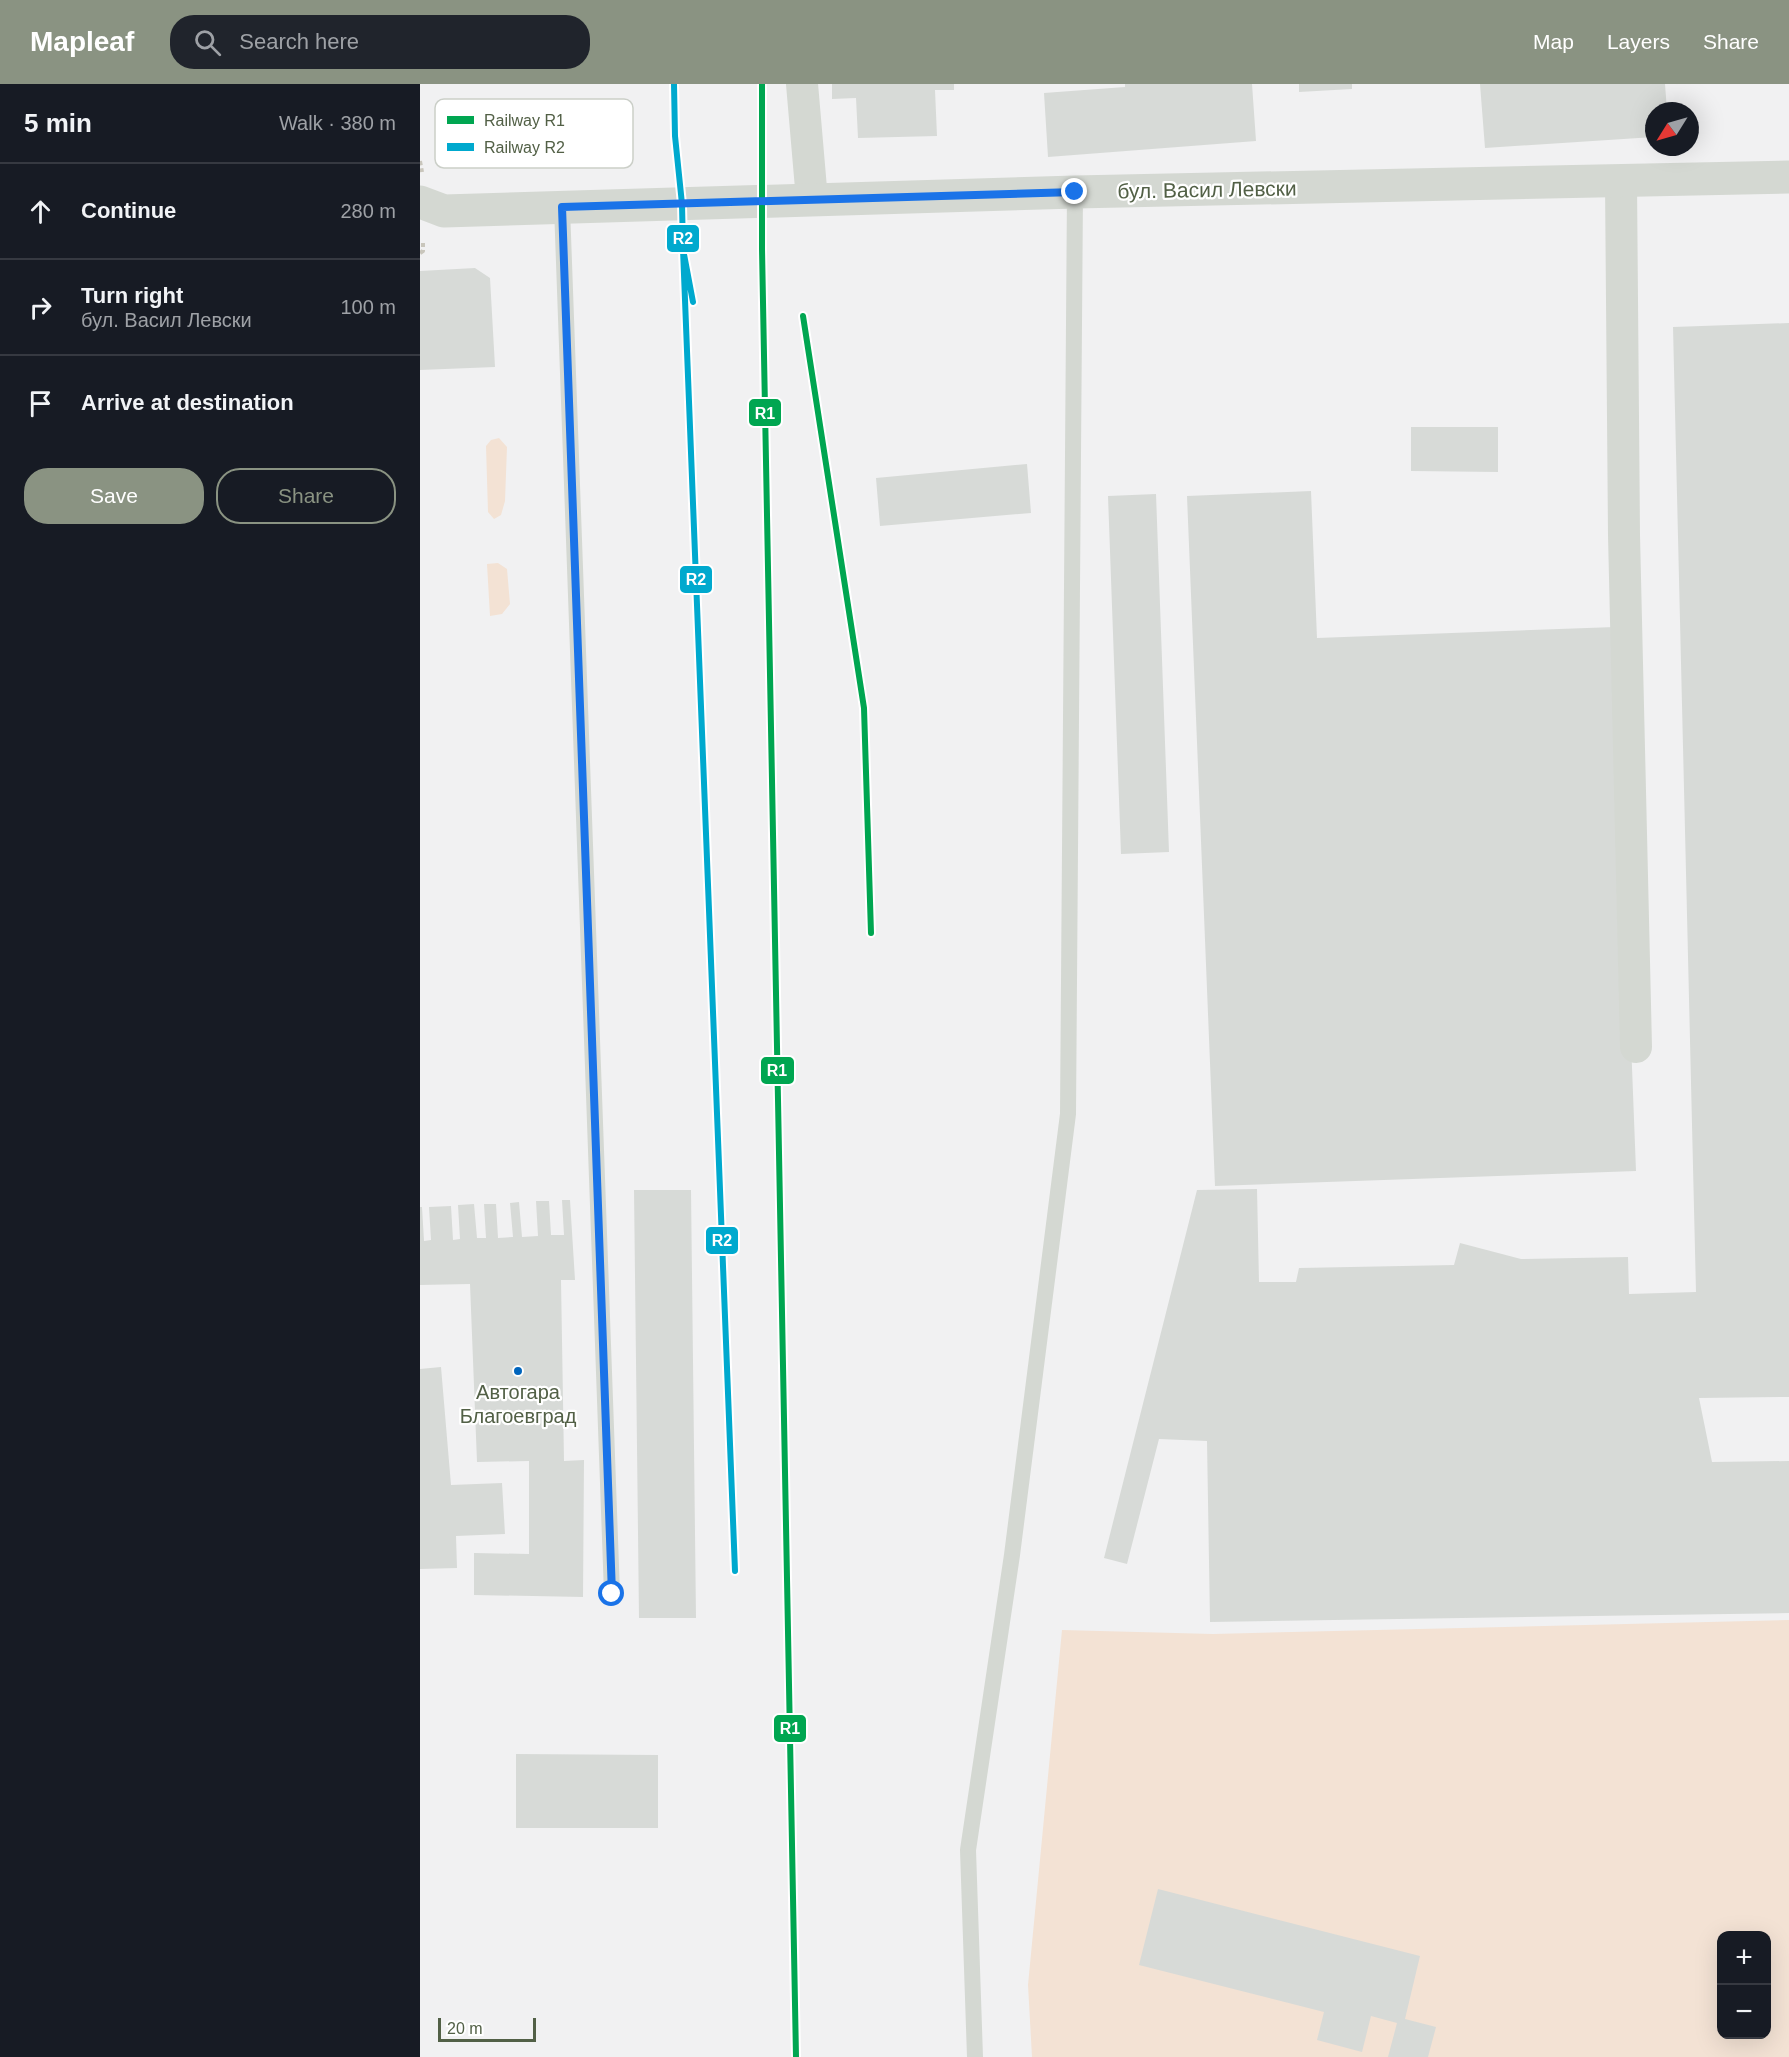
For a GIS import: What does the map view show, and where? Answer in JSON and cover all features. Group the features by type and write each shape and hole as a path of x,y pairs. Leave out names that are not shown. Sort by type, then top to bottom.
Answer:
{"street":[{"path":"802,84 812,200"},
{"name":"бул. Васил Левски","path":"424,226 562,207 1075,192 1789,177"},
{"path":"1621,182 1624,535 1636,1047"}],"lane":[{"path":"975,2057 968,1850 1012,1555 1068,1114 1075,192"},
{"path":"562,207 612,1594"}],"shaded area":[{"path":"499,438 507,447 505,501 501,515 494,519 488,512 486,446 491,440"},
{"path":"498,563 507,569 510,604 502,614 490,616 487,564"},
{"path":"1789,1620 1789,2057 1032,2057 1028,1985 1062,1630 1213,1634"}],"building":[{"path":"832,84 954,84 954,90 935,90 937,136 858,138 856,98 832,99"},
{"path":"1125,84 1252,84 1256,141 1048,157 1044,93 1125,87"},
{"path":"1299,84 1352,84 1352,89 1299,92"},
{"path":"1480,84 1665,84 1666,102 1645,102 1645,138 1485,148"},
{"path":"475,268 490,278 495,367 420,370 420,271"},
{"path":"1789,323 1789,1397 1699,1398 1712,1462 1789,1461 1789,1613 1210,1622 1207,1441 1159,1439 1127,1564 1104,1558 1197,1190 1257,1189 1259,1282 1296,1282 1299,1268 1454,1265 1460,1243 1521,1259 1628,1257 1629,1294 1696,1292 1673,327"},
{"path":"1411,427 1498,427 1498,472 1411,471"},
{"path":"1027,464 1031,513 880,526 876,478"},
{"path":"1311,491 1317,638 1615,627 1636,1171 1215,1186 1187,496"},
{"path":"1156,494 1169,852 1121,854 1108,496"},
{"path":"634,1190 691,1190 696,1618 639,1618"},
{"path":"562,1200 570,1200 575,1280 561,1280 564,1461 584,1460 583,1597 474,1595 474,1553 529,1554 529,1461 477,1462 470,1284 420,1285 420,1207 422,1207 424,1241 431,1240 429,1207 451,1206 453,1240 460,1239 458,1205 474,1204 477,1238 486,1238 484,1204 496,1204 498,1238 513,1237 510,1203 519,1202 522,1237 538,1236 536,1201 549,1201 551,1235 564,1235"},
{"path":"441,1367 451,1485 502,1483 505,1534 456,1536 457,1568 420,1569 420,1369"},
{"path":"516,1754 658,1755 658,1828 516,1828"},
{"path":"1158,1889 1420,1956 1405,2019 1436,2027 1428,2057 1388,2057 1397,2023 1371,2016 1362,2052 1317,2040 1324,2012 1139,1965"}],"rail line":[{"name":"R2","path":"674,84 675,136 682,204 683,249 693,302"},
{"name":"R1","path":"762,84 762,249 796,2057"},
{"name":"R2","path":"683,249 735,1571"},
{"name":"R1","path":"803,316 864,708 871,933"}],"place":[{"name":"Автогара Благоевград","path":"518,1371"}],"route":[{"path":"612,1594 562,207 1075,192"}]}
